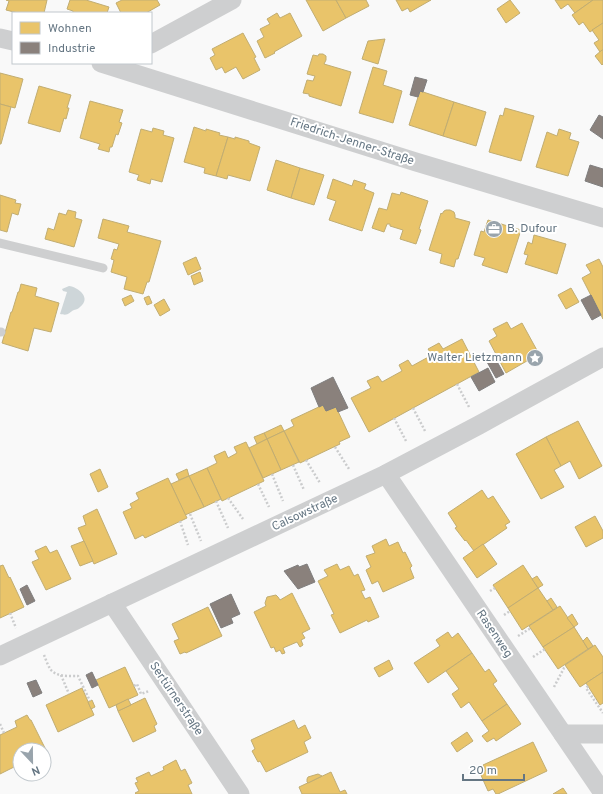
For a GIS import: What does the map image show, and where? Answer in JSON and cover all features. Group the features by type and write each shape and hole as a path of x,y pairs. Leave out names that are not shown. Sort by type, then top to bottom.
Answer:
{"street":[{"path":"152,43 232,0"},
{"path":"0,38 12,41"},
{"name":"Friedrich-Jenner-Straße","path":"109,64 416,162 603,218"},
{"name":"Calsowstraße","path":"0,656 360,487 435,449 603,357"},
{"name":"Rasenweg","path":"386,474 603,793"},
{"name":"Sertürnerstraße","path":"112,603 240,794"},
{"path":"563,734 603,734"}],"lane":[{"path":"0,242 103,268"}],"path":[{"path":"457,384 479,425"},
{"path":"413,408 435,449"},
{"path":"394,418 416,459"},
{"path":"335,447 360,487"},
{"path":"306,460 331,500"},
{"path":"292,465 312,509"},
{"path":"272,474 285,522"},
{"path":"258,484 285,522"},
{"path":"228,498 254,536"},
{"path":"216,501 235,545"},
{"path":"190,514 202,561"},
{"path":"180,521 202,561"},
{"path":"37,638 51,670 61,675 78,676 90,701"},
{"path":"61,675 69,694"},
{"path":"588,686 586,688 603,713"},
{"path":"0,724 4,733"}],"shaded area":[{"path":"69,286 80,291 85,300 78,309 63,315 60,314 67,292 63,291 62,289"}],"building: Wohnen":[{"path":"6,0 47,0 44,12 14,12 6,10 9,1"},
{"path":"70,0 86,0 109,7 107,12 73,12 67,9"},
{"path":"122,0 157,0 160,5 148,12 120,12 116,3"},
{"path":"306,0 336,0 346,18 323,31"},
{"path":"336,0 366,0 369,6 346,18"},
{"path":"396,0 431,0 410,12 408,8 402,11"},
{"path":"510,0 520,13 506,23 497,9"},
{"path":"555,0 593,0 575,13 568,4 561,9"},
{"path":"593,0 603,0 603,23 590,32 583,22 579,25 572,15"},
{"path":"277,13 280,18 290,13 302,36 265,58 257,41 264,37 260,29 270,24 267,19"},
{"path":"603,23 603,50 600,52 594,43 599,40 592,30"},
{"path":"243,33 256,57 254,58 260,70 243,79 236,67 225,73 222,67 216,70 210,58 215,55 212,49"},
{"path":"385,39 378,64 362,59 368,41"},
{"path":"602,50 603,64 602,65 595,56"},
{"path":"319,54 326,56 324,64 351,72 341,106 303,93 307,80 313,81 315,76 307,74 313,55 318,56"},
{"path":"373,67 387,71 383,85 402,91 393,123 359,113"},
{"path":"0,73 23,79 15,108 0,104"},
{"path":"39,86 71,95 67,108 69,108 66,119 64,118 60,132 28,123"},
{"path":"420,91 454,102 443,136 409,125"},
{"path":"90,101 123,110 119,122 122,123 118,135 116,134 109,152 98,149 100,144 80,138"},
{"path":"454,102 486,112 476,146 443,136"},
{"path":"0,104 11,107 1,144 0,144"},
{"path":"505,108 534,116 521,161 489,152 500,115 503,116"},
{"path":"194,127 220,133 219,135 228,137 216,176 204,173 205,168 184,162"},
{"path":"153,128 164,131 163,135 174,138 162,182 151,179 150,184 137,180 139,175 129,172 141,129 152,132"},
{"path":"559,129 571,133 569,139 579,142 568,176 536,167 547,132 557,136"},
{"path":"228,137 235,139 235,137 249,141 249,143 260,147 250,181 228,175 227,179 216,176"},
{"path":"276,160 300,168 291,198 267,190"},
{"path":"300,168 324,175 314,205 291,198"},
{"path":"333,179 352,186 354,180 366,184 364,189 374,193 362,231 329,220 336,201 327,198"},
{"path":"401,192 428,201 416,244 400,239 403,230 390,226 390,224 387,224 384,232 372,228 379,208 387,210 392,193 400,195"},
{"path":"0,195 16,200 15,203 21,204 18,215 12,213 7,232 0,230"},
{"path":"68,210 76,212 75,218 82,220 74,247 45,239 48,228 54,230 59,213 66,215"},
{"path":"446,210 454,212 455,218 470,222 454,267 440,263 442,254 429,250 441,213 442,214"},
{"path":"103,219 129,226 127,232 161,241 149,282 147,282 143,294 124,289 127,277 111,272 114,260 111,259 114,249 117,250 119,244 98,238"},
{"path":"488,220 521,230 507,273 482,265 485,258 474,255 481,231 484,232"},
{"path":"534,235 566,244 557,274 525,264 528,255 524,254 528,242 532,244"},
{"path":"196,257 201,269 188,275 183,263"},
{"path":"599,259 603,267 603,319 582,278 591,273 586,265"},
{"path":"200,272 203,281 194,285 191,276"},
{"path":"21,284 37,288 35,296 59,303 51,332 34,328 28,351 2,343"},
{"path":"571,288 579,302 566,309 558,295"},
{"path":"131,295 134,301 125,306 122,299"},
{"path":"149,296 152,303 147,305 144,298"},
{"path":"164,299 170,310 160,316 154,305"},
{"path":"507,322 511,329 522,323 539,354 506,373 489,341 497,336 493,329"},
{"path":"462,339 479,372 369,432 351,398 371,388 367,381 378,376 382,382 402,371 399,365 408,360 412,366 432,355 428,349 439,343 443,349"},
{"path":"323,405 326,411 336,407 350,437 339,442 340,444 300,463 284,431 294,426 291,420"},
{"path":"578,421 602,466 579,479 570,461 561,466 546,437"},
{"path":"281,425 284,431 267,439 264,433"},
{"path":"284,431 299,462 281,470 267,439"},
{"path":"264,433 267,439 257,444 254,437"},
{"path":"546,437 561,466 554,470 564,487 541,499 516,454"},
{"path":"267,439 281,470 263,478 249,448"},
{"path":"246,442 264,481 222,501 207,468 217,463 214,456 225,451 228,458 237,453 234,447"},
{"path":"207,468 221,499 204,507 189,476"},
{"path":"100,469 108,487 98,492 90,474"},
{"path":"187,469 189,476 179,480 176,474"},
{"path":"189,476 204,507 185,515 171,484"},
{"path":"168,478 187,518 145,538 143,535 135,539 123,512 132,508 130,504 139,499 136,493"},
{"path":"482,490 488,499 493,496 510,522 505,525 507,528 474,551 455,528 457,527 448,513"},
{"path":"97,509 117,554 94,564 78,528 86,525 83,516"},
{"path":"595,516 603,531 603,538 586,547 575,527"},
{"path":"386,539 389,546 398,542 403,553 405,552 412,566 410,568 414,578 383,592 378,581 372,584 366,570 371,567 366,556 375,553 372,546"},
{"path":"84,541 93,561 80,566 71,546"},
{"path":"483,544 497,564 477,578 463,558"},
{"path":"46,546 50,553 57,550 71,579 46,590 32,562 39,559 35,551"},
{"path":"337,564 340,570 349,566 354,576 358,574 365,590 361,591 365,599 370,597 379,617 368,622 367,620 340,633 331,615 334,614 318,581 328,576 324,570"},
{"path":"3,565 24,607 0,618 0,566"},
{"path":"523,565 538,588 508,608 493,585"},
{"path":"537,576 543,585 538,588 532,579"},
{"path":"538,588 553,610 522,630 508,608"},
{"path":"292,593 310,629 302,633 305,638 301,640 303,645 300,647 297,642 283,648 285,653 282,654 280,650 276,652 274,647 271,648 254,612 266,606 265,603 267,597 276,595 280,600"},
{"path":"551,598 557,607 553,610 547,601"},
{"path":"560,606 574,627 543,647 529,626"},
{"path":"208,607 222,636 186,653 180,654 174,641 179,639 172,624"},
{"path":"572,614 578,624 574,627 567,618"},
{"path":"574,627 588,649 558,669 543,647"},
{"path":"448,632 452,638 458,633 472,653 428,683 414,663 440,646 436,640"},
{"path":"587,637 593,646 588,649 583,641"},
{"path":"595,645 603,657 603,672 580,687 565,665"},
{"path":"472,653 485,672 489,669 497,681 493,684 507,704 482,721 469,702 461,708 452,694 459,689 446,671"},
{"path":"389,660 393,669 379,677 374,668"},
{"path":"125,667 138,695 109,708 96,680"},
{"path":"603,672 603,703 600,705 586,683"},
{"path":"82,688 94,715 58,732 46,705"},
{"path":"145,698 157,724 154,726 156,731 133,742 118,711"},
{"path":"128,699 131,705 118,711 116,705"},
{"path":"92,700 95,707 91,709 88,702"},
{"path":"507,704 521,724 496,741 494,738 487,742 482,736 489,731 482,721"},
{"path":"27,715 42,742 12,742 12,768 0,774 0,735 17,727 15,721"},
{"path":"294,720 298,729 305,725 311,738 304,742 308,752 266,772 252,751 255,749 251,740"},
{"path":"467,732 473,741 457,752 451,743"},
{"path":"533,742 547,771 498,794 496,794 493,789 488,791 480,773 485,771 483,765"},
{"path":"176,760 181,771 185,769 192,783 188,785 192,794 135,793 139,791 135,783 138,782 136,778 149,772 151,776 164,770 163,767"},
{"path":"331,772 340,792 345,790 347,794 302,794 299,787"},
{"path":"318,774 322,776 308,783 307,782 308,777"},
{"path":"563,788 567,794 553,794"}],"building: Industrie":[{"path":"415,77 427,80 423,92 420,91 418,97 410,95"},
{"path":"599,115 603,117 603,139 590,130"},
{"path":"590,165 603,169 603,187 585,181"},
{"path":"591,295 601,315 592,320 581,300"},
{"path":"495,358 504,374 496,378 487,362"},
{"path":"488,368 495,382 479,391 471,377"},
{"path":"333,377 348,408 338,412 336,407 326,411 323,405 319,407 311,388"},
{"path":"307,564 315,582 298,589 284,571 298,565 299,567"},
{"path":"27,585 35,601 27,605 20,589"},
{"path":"231,594 240,614 231,618 233,623 221,628 210,604"},
{"path":"92,672 98,685 92,688 86,675"},
{"path":"36,680 42,693 33,697 27,683"}],"place":[{"name":"B. Dufour","path":"494,229"},
{"name":"Walter Lietzmann","path":"535,358"}]}
